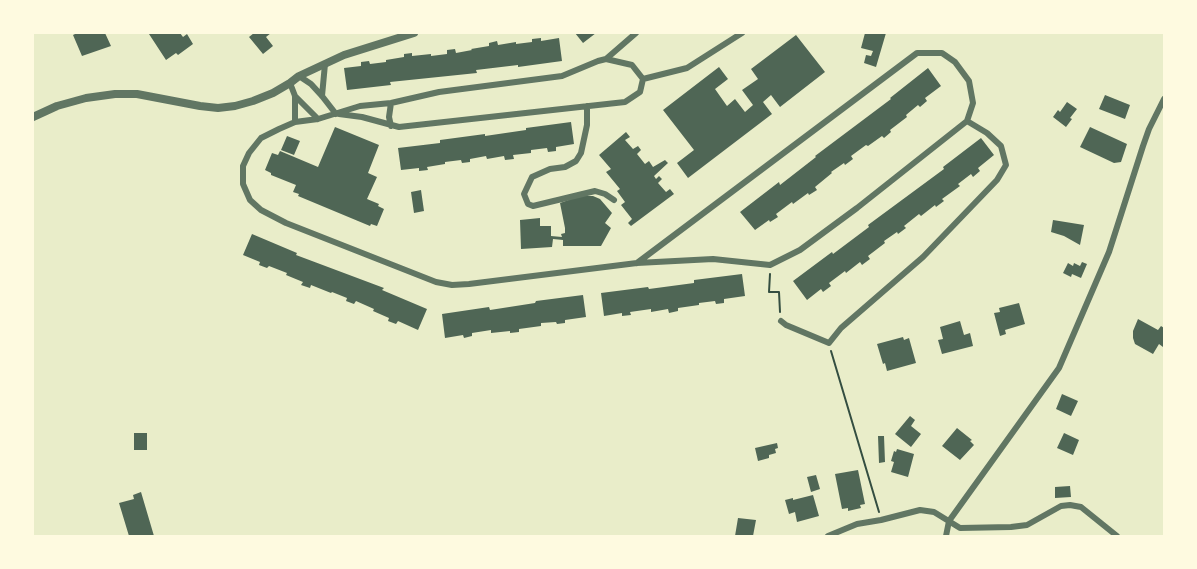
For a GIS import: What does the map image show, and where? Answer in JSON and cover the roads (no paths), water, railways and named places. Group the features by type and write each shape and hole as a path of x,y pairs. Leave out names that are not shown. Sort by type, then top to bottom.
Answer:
{"street":[{"path":"33,117 57,106 86,98 115,94 137,94 218,108 235,106 273,93 300,76 344,55 414,33"},
{"path":"636,33 606,59 562,76 439,92 391,103 360,106 318,119 296,122 261,138 249,153 243,166 243,184 250,200 261,210 286,223 436,282 452,285 637,263 713,259 770,265 800,250 967,121 973,103 969,81 955,62 942,53 917,53 637,263"},
{"path":"643,79 687,68 742,33"},
{"path":"606,59 632,65 643,79"},
{"path":"322,96 325,64"},
{"path":"300,76 311,84 336,114 362,117 399,127 625,102 640,92 643,79"},
{"path":"290,83 295,96 296,122"},
{"path":"295,96 318,119"},
{"path":"946,536 949,521 1059,368 1108,252 1149,129 1164,99"},
{"path":"391,103 389,117 391,126"},
{"path":"587,106 587,125 581,153 576,161 565,167 550,169 532,177 524,194 528,204 534,206 595,191 614,200"},
{"path":"781,321 829,343 841,328 923,257 997,180 1006,165 1001,146 987,132 967,121"},
{"path":"828,536 857,524 920,510 934,512 960,528 1027,525 1061,506 1070,505 1081,507 1117,536"}]}
